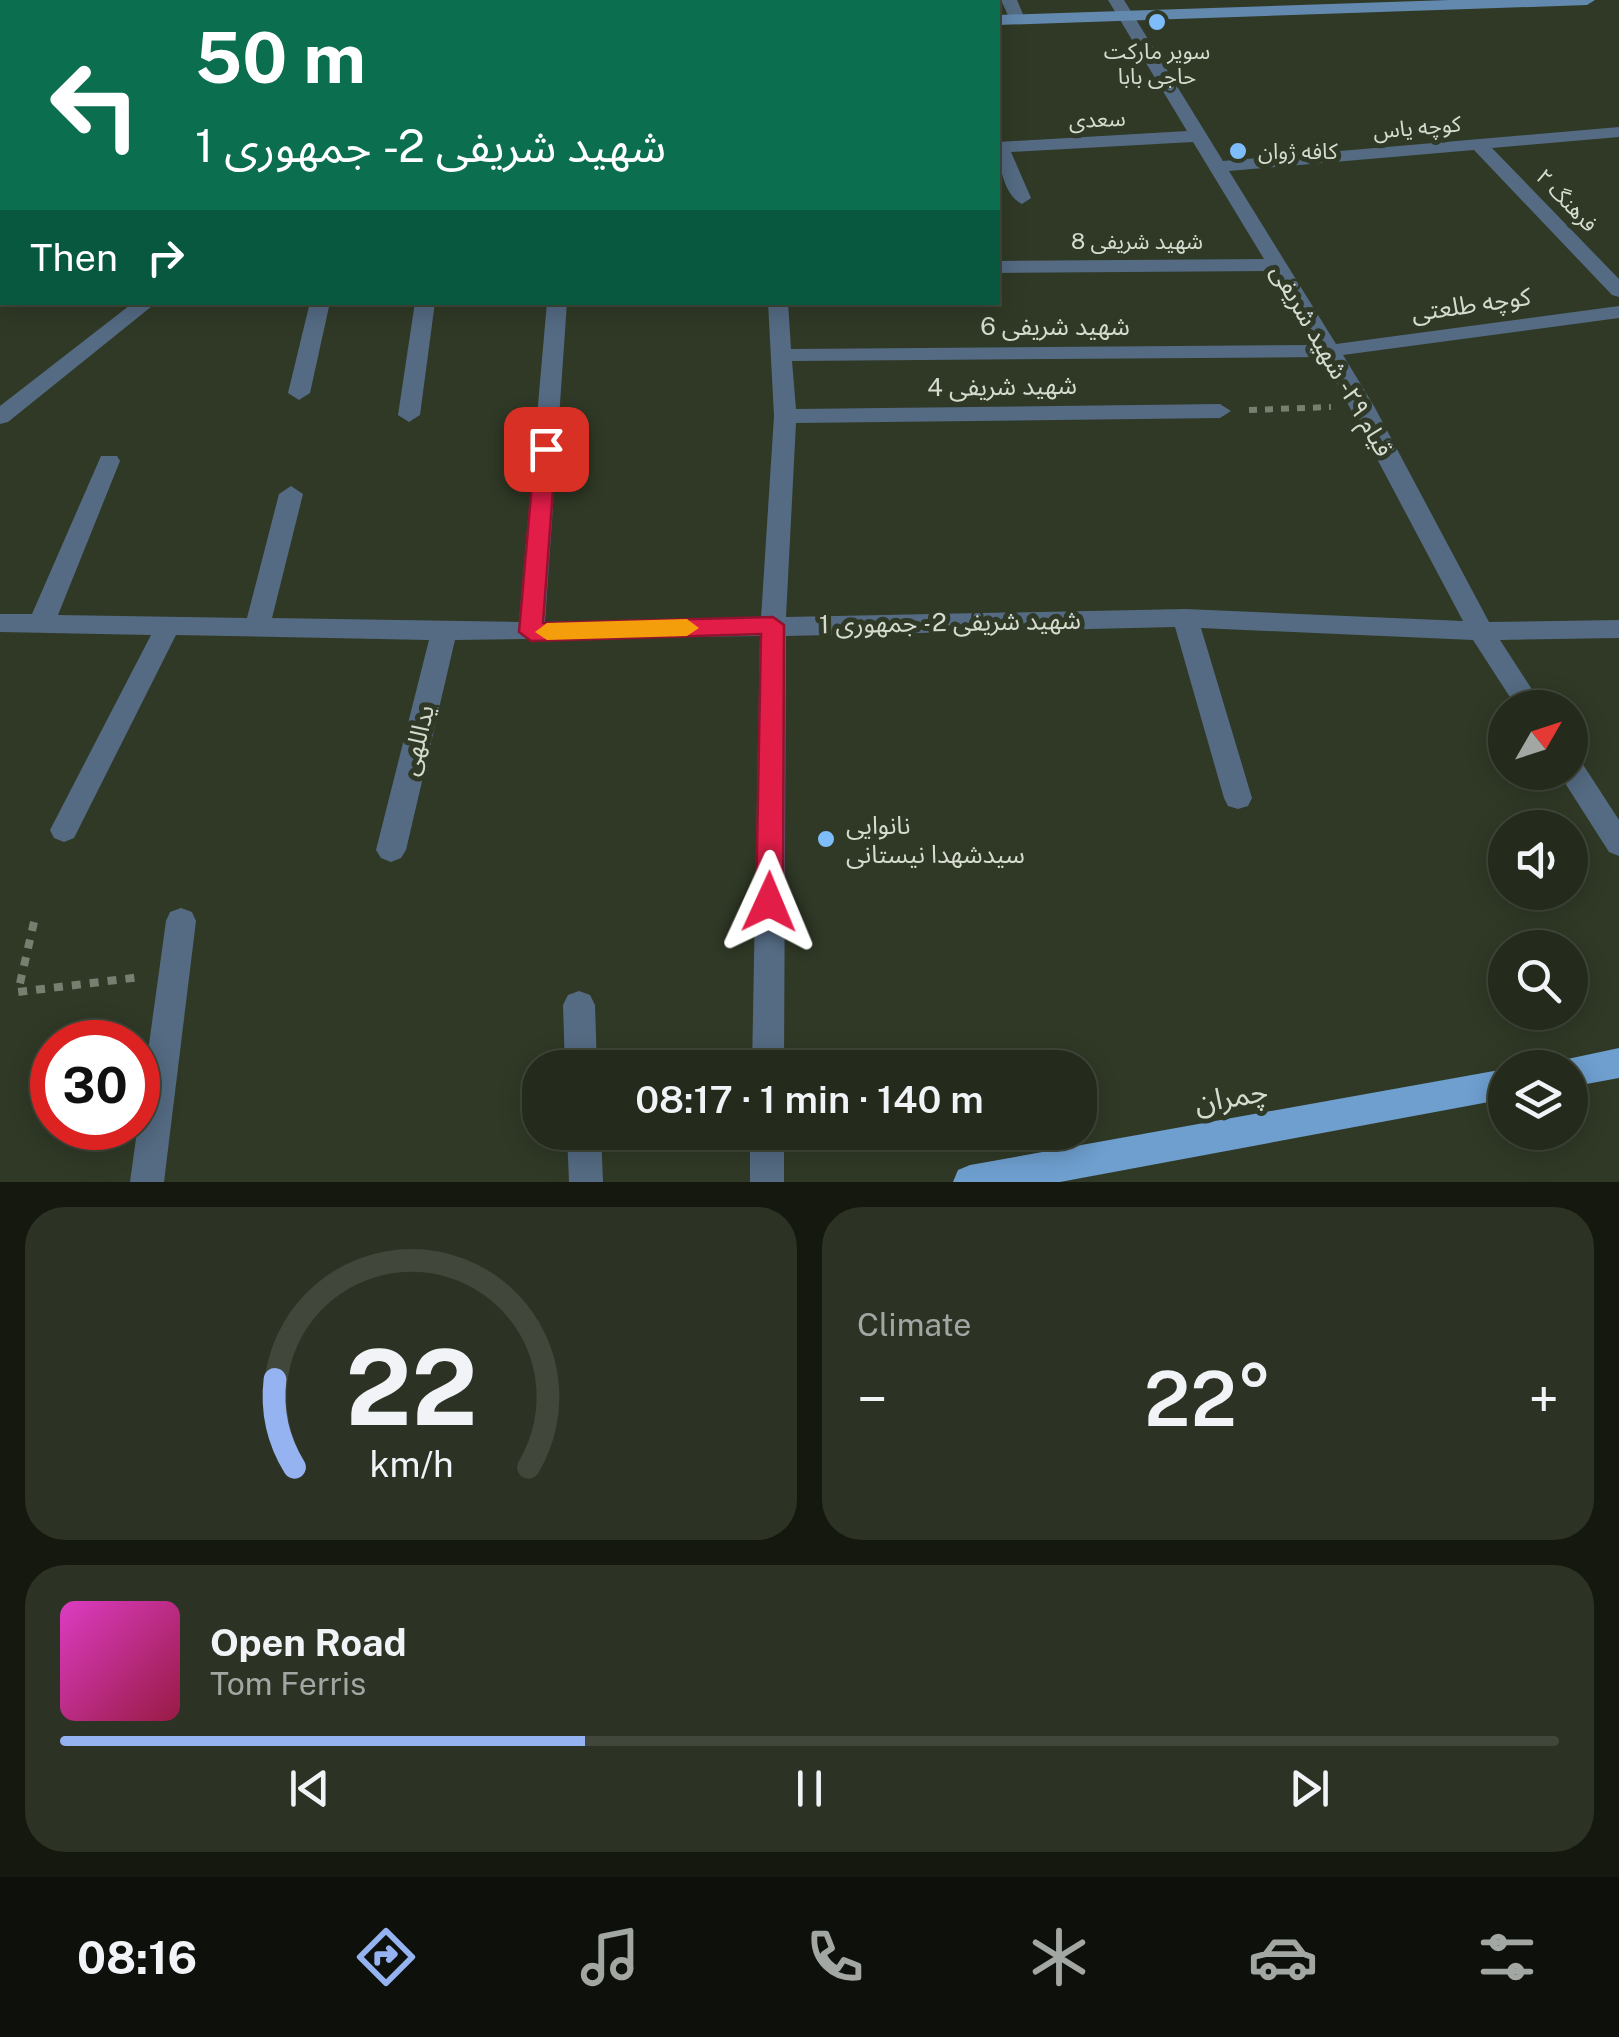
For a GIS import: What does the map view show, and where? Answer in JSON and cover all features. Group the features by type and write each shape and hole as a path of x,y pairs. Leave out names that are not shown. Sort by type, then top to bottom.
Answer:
{"main road":[{"path":"1000,20 1122,8 1587,0"},
{"path":"1588,1068 1619,1062"},
{"name":"چمران","path":"970,1182 1488,1087"}],"street":[{"path":"1008,0 1017,19"},
{"name":"قیام ۲۹ - شهید شریفی","path":"1122,8 1363,406 1481,630 1519,690"},
{"name":"کوچه یاس","path":"1218,167 1619,132"},
{"name":"سعدی","path":"1000,147 1200,136"},
{"name":"فرهنگ ۲","path":"1478,144 1619,291"},
{"path":"1000,149 1022,198"},
{"name":"شهید شریفی 8","path":"1000,267 1278,265"},
{"path":"0,416 143,305"},
{"path":"299,393 319,305"},
{"path":"410,415 426,305"},
{"path":"531,632 558,305"},
{"path":"768,1050 773,625 784,416 778,305"},
{"name":"کوچه طلعتی","path":"1330,351 1619,312"},
{"name":"شهید شریفی 6","path":"781,356 1330,351"},
{"name":"شهید شریفی 4","path":"784,416 1220,410"},
{"path":"41,624 109,461"},
{"path":"257,628 291,494"},
{"path":"1185,618 1238,798"},
{"name":"شهید شریفی 2 - جمهوری 1","path":"0,623 531,632 1185,618 1481,630 1619,630"},
{"path":"64,830 168,626"},
{"name":"یداللهی","path":"391,850 444,631"},
{"path":"1584,790 1619,844"},
{"path":"146,1182 181,921"},
{"path":"579,1005 581,1050"},
{"path":"585,1150 586,1182"},
{"path":"767,1150 767,1182"}],"path":[{"path":"1220,410 1363,406"},
{"path":"34,922 18,992 172,974"}],"slow traffic":[{"path":"547,632 687,628"}],"place":[{"name":"سوپر مارکت حاجی بابا","path":"1157,22"},
{"name":"کافه ژوان","path":"1238,151"},
{"name":"نانوایی سیدشهدا نیستانی","path":"826,839"}],"route":[{"path":"546,449 531,632 773,625 769,902"}]}
